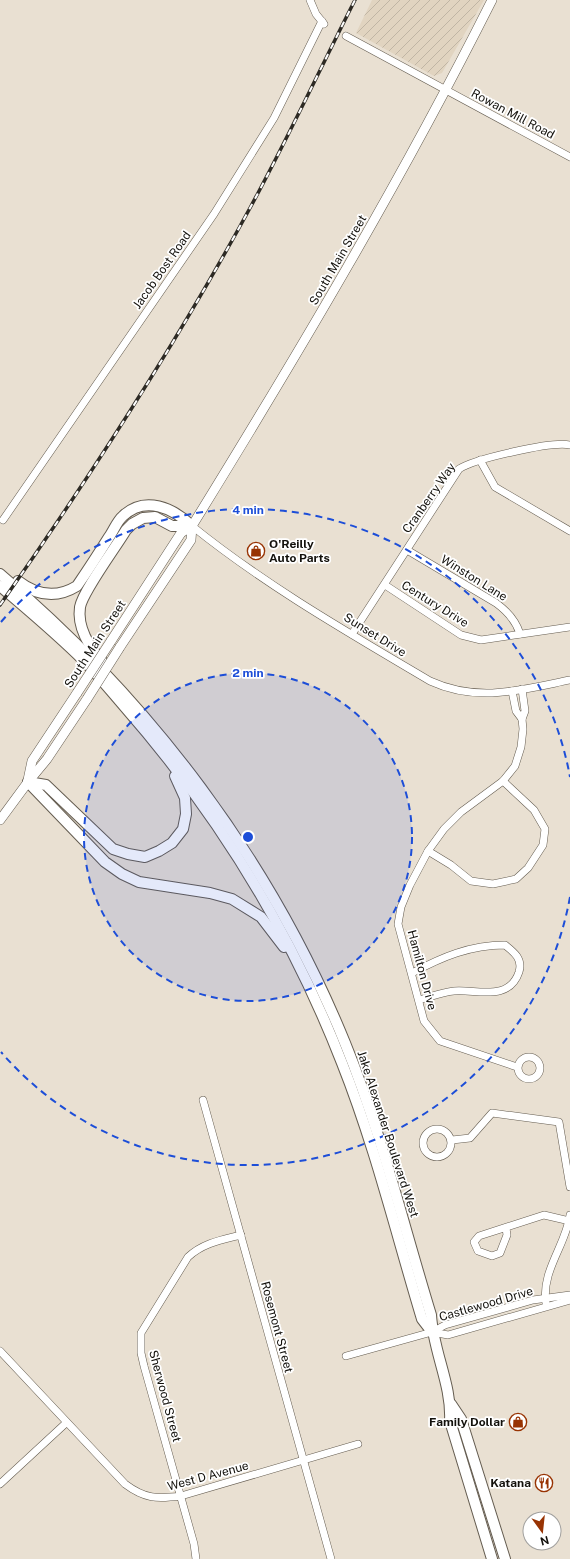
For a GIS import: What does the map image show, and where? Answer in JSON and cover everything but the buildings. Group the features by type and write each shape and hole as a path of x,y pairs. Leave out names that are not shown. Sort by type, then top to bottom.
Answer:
{"highway":[{"path":"0,567 27,588 38,593 51,595 67,592 77,586 122,517 136,508 149,505 162,506 181,516 192,526"},
{"path":"28,782 46,785 113,849 128,854 145,857 159,851 172,843 183,829 186,814 185,798 179,782 137,714 126,688 94,652 86,639 81,624 80,607 87,591 132,524 143,518 155,517 172,526 192,526"},
{"path":"0,574 58,625 137,714 167,758 220,830 274,918 322,1013 342,1063 369,1140"},
{"path":"0,586 85,662 137,714"},
{"name":"Jake Alexander Boulevard West","path":"137,714 211,800 262,878 297,941 325,997 345,1044 366,1102 431,1315 432,1332 451,1404 450,1421 492,1559"},
{"path":"28,782 106,862 122,874 139,882 210,893 232,899 260,917 273,932 288,956 312,1005 334,1057 355,1113 369,1140"},
{"name":"Jake Alexander Boulevard West","path":"369,1140 422,1319 432,1332"},
{"name":"Jake Alexander Boulevard West","path":"451,1404 461,1419 505,1559"}],"main road":[{"name":"South Main Street","path":"28,782 32,761 181,533 192,526 336,290 446,91 492,0"},
{"name":"South Main Street","path":"0,820 47,759 191,540 192,526"}],"street":[{"name":"Jacob Bost Road","path":"2,520 214,214 274,118 323,23 310,0"},
{"name":"Rowan Mill Road","path":"346,36 570,157"},
{"name":"Cranberry Way","path":"352,634 459,469 467,464 480,460 554,444 570,445"},
{"path":"480,460 495,487 570,531"},
{"name":"Sunset Drive","path":"192,526 219,547 352,634 430,681 443,687 456,691 481,694 512,691 570,680"},
{"name":"Winston Lane","path":"406,550 507,611 518,627 520,634"},
{"name":"Century Drive","path":"385,585 471,639 481,640 570,627"},
{"name":"Hamilton Drive","path":"517,1067 440,1041 424,1021 398,924 401,907 428,851 447,825 461,812 503,781 515,766 522,738 522,719 525,711 522,689"},
{"name":"Hamilton Drive","path":"512,691 516,711 522,719"},
{"path":"428,851 451,866 471,882 493,884 516,879 528,868 543,845 545,829 534,810 503,781"},
{"path":"412,973 457,952 488,945 505,944 517,955 520,967 516,981 505,988 490,993 454,991 419,1000"},
{"name":"Rosemont Street","path":"203,1100 331,1559"},
{"path":"452,1140 470,1138 492,1113 559,1122 568,1163 570,1187"},
{"path":"434,1128 446,1130 452,1140 450,1151 440,1158 428,1155 422,1146 425,1134 434,1128"},
{"path":"506,1228 507,1235 500,1253 492,1256 478,1251 474,1242 479,1236 544,1215 570,1219 550,1271 545,1298 547,1307"},
{"name":"Sherwood Street","path":"196,1559 194,1544 144,1366 141,1353 142,1333 188,1257 197,1249 208,1244 241,1235"},
{"name":"Castlewood Drive","path":"346,1356 432,1332 445,1325 533,1300 570,1296"},
{"name":"Castlewood Drive","path":"432,1332 448,1334 570,1300"},
{"name":"West D Avenue","path":"0,1350 66,1423 125,1484 147,1497 161,1498 181,1496 358,1444"},
{"path":"0,1484 66,1423"}],"shaded area":[{"path":"372,0 484,0 442,73 434,76 356,33"}],"railway":[{"path":"0,605 99,460 162,361 192,310 264,182 355,0"}],"place":[{"name":"O'Reilly Auto Parts","path":"256,551"},
{"name":"Family Dollar","path":"518,1422"},
{"name":"Katana","path":"544,1483"}]}
